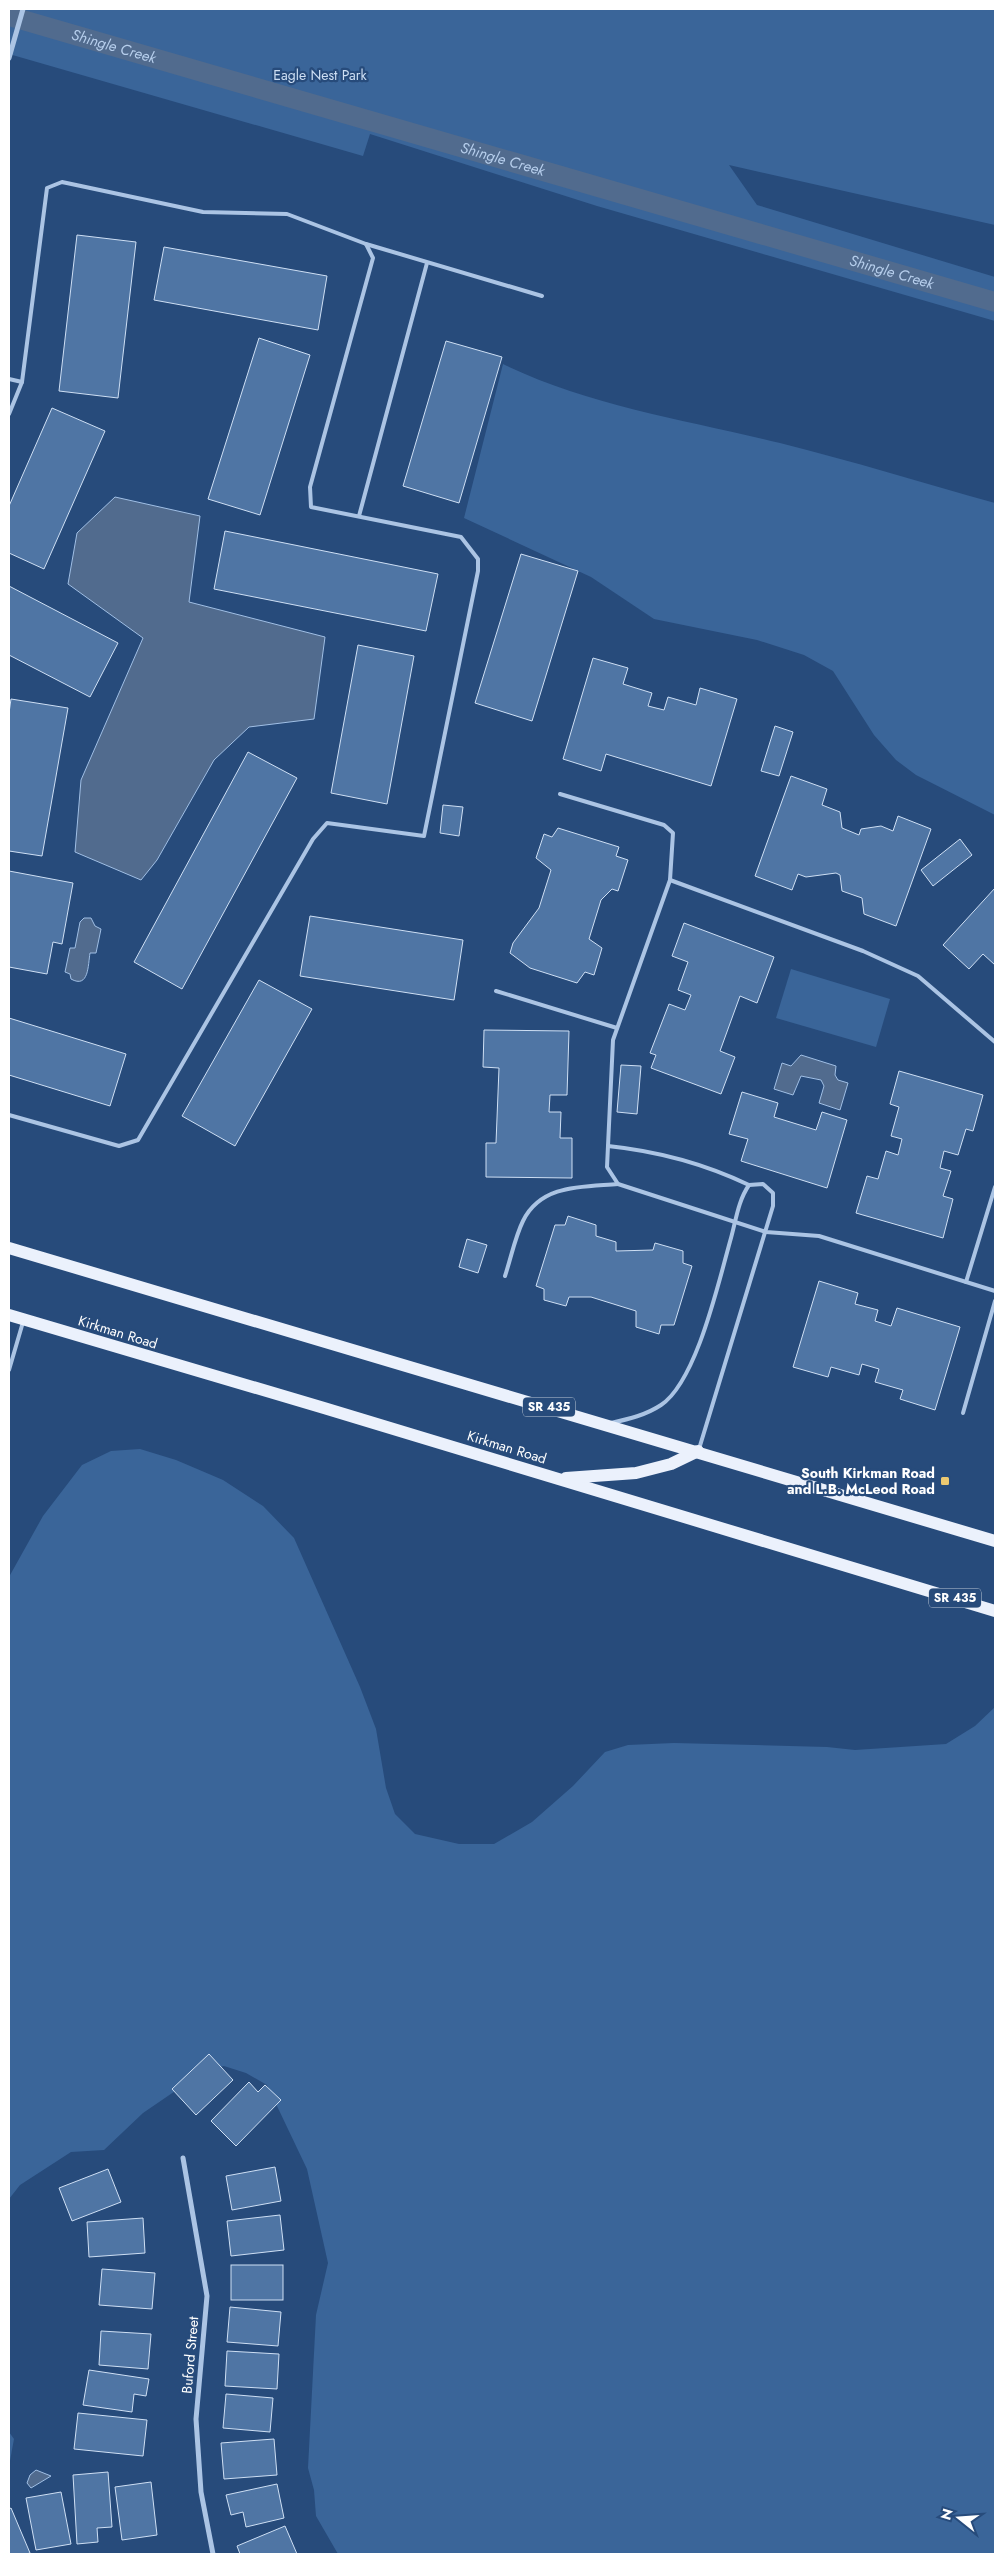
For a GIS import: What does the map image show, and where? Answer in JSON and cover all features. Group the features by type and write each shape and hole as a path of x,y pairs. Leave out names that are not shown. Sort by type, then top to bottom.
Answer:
{"main road":[{"name":"SR 435","path":"9,1248 607,1424 995,1541"},
{"name":"Kirkman Road","path":"9,1315 995,1611"},
{"path":"559,1479 636,1473 671,1464 698,1452"}],"street":[{"path":"9,58 23,9"},
{"name":"Buford Street","path":"183,2158 206,2296 196,2419 201,2492 213,2554"}],"lane":[{"path":"9,414 22,382 47,188 62,182 203,212 287,214 366,244 542,296"},
{"path":"9,1115 119,1146 138,1140 313,839 327,823 424,836 478,571 478,559 461,537 311,507 310,487 373,258 366,244"},
{"path":"359,516 428,263"},
{"path":"9,379 22,382"},
{"path":"560,794 664,825 673,833 670,880 613,1040 607,1167 618,1184"},
{"path":"670,880 863,951 918,976 995,1042"},
{"path":"496,991 617,1028"},
{"path":"608,1146 639,1149 711,1169 749,1185 763,1184 773,1193 773,1206 766,1232 698,1452"},
{"path":"506,1276 523,1220 542,1198 562,1189 618,1184 766,1232 819,1236 995,1291"},
{"path":"607,1424 630,1419 661,1405 673,1394 686,1376 735,1223 741,1198 749,1185"},
{"path":"966,1282 995,1187"},
{"path":"963,1413 995,1301"},
{"path":"9,1370 23,1320"}],"green space":[{"name":"Eagle Nest Park","path":"9,9 995,9 995,225 729,165 757,205 995,277 995,321 597,206 370,134 363,156 9,54"},
{"path":"503,364 536,379 570,391 639,411 807,450 995,503 995,815 916,775 896,760 874,735 833,671 804,655 757,640 654,619 591,577 464,518"},
{"path":"791,969 890,999 876,1047 776,1018"},
{"path":"140,1449 176,1460 223,1480 263,1506 294,1538 360,1687 376,1729 386,1788 395,1814 415,1834 459,1844 494,1844 532,1822 573,1786 605,1752 628,1745 674,1743 827,1747 855,1750 946,1744 975,1726 995,1707 995,2554 338,2554 316,2516 314,2490 308,2468 316,2315 328,2263 307,2169 267,2085 246,2073 224,2066 203,2072 143,2113 104,2150 71,2152 20,2185 9,2199 9,1577 43,1516 82,1465 111,1451"},
{"path":"9,2432 14,2439 9,2466"}],"shaded area":[{"path":"115,497 200,516 189,602 325,637 314,719 249,727 214,760 157,860 141,880 75,852 81,780 143,638 68,584 77,533"},
{"path":"84,918 91,918 95,926 101,929 96,953 90,953 86,974 81,981 77,981 71,979 70,974 65,972 70,948 75,948 80,922"},
{"path":"801,1055 836,1066 835,1075 838,1080 848,1083 840,1110 819,1103 824,1086 821,1080 801,1076 793,1095 774,1089 782,1063 791,1066"},
{"path":"36,2470 51,2476 31,2488 27,2483 30,2475"}],"building":[{"path":"77,235 136,242 118,398 59,391"},
{"path":"164,247 327,276 318,330 154,300"},
{"path":"259,338 310,355 260,515 208,499"},
{"path":"446,341 502,357 459,503 403,486"},
{"path":"52,408 105,431 44,569 9,553 9,506"},
{"path":"225,531 438,574 426,631 214,589"},
{"path":"521,554 578,571 532,721 475,703"},
{"path":"9,586 118,643 90,697 9,655"},
{"path":"358,645 414,656 387,804 331,793"},
{"path":"593,658 628,668 623,684 652,693 648,706 664,710 668,697 696,705 700,688 737,699 711,786 606,754 601,771 563,759"},
{"path":"11,699 68,708 42,856 9,851 9,713"},
{"path":"775,726 793,732 779,776 761,771"},
{"path":"248,752 297,778 182,989 134,962"},
{"path":"791,776 827,789 822,805 840,812 842,828 859,835 861,829 881,826 893,831 898,816 931,829 896,926 864,914 862,898 842,891 840,875 836,873 806,877 798,874 792,890 755,876"},
{"path":"443,805 463,807 459,836 440,833"},
{"path":"558,828 619,847 616,856 628,860 618,891 612,889 601,900 589,939 602,948 594,975 585,972 577,983 530,968 510,953 513,943 539,908 551,870 536,858 544,834 552,837"},
{"path":"960,839 972,855 933,886 921,870"},
{"path":"9,871 73,883 62,944 53,942 47,974 9,967"},
{"path":"995,888 995,965 983,954 969,969 943,945"},
{"path":"310,916 463,940 454,1000 300,976"},
{"path":"684,923 774,957 757,1003 740,996 720,1051 735,1057 721,1094 651,1068 656,1055 650,1053 669,1004 685,1010 691,995 678,990 688,962 672,956"},
{"path":"259,980 312,1009 235,1146 182,1116"},
{"path":"9,1018 126,1054 110,1106 9,1075"},
{"path":"484,1030 569,1031 567,1095 550,1095 549,1112 561,1112 560,1138 572,1138 572,1178 486,1177 486,1143 496,1143 499,1068 483,1067"},
{"path":"621,1065 641,1066 637,1114 617,1112"},
{"path":"899,1071 983,1095 973,1131 966,1129 958,1155 944,1151 940,1168 951,1171 943,1196 953,1199 943,1238 856,1213 867,1176 878,1179 886,1151 898,1155 902,1139 891,1136 899,1107 890,1104"},
{"path":"742,1092 778,1103 774,1117 816,1130 822,1112 847,1120 827,1188 741,1161 748,1139 729,1134"},
{"path":"568,1216 596,1225 596,1236 616,1242 616,1251 653,1250 655,1243 683,1251 683,1263 692,1266 674,1325 661,1325 659,1334 636,1327 636,1311 591,1297 569,1297 566,1306 544,1300 544,1289 536,1286 555,1225 565,1225"},
{"path":"467,1239 487,1245 478,1273 459,1267"},
{"path":"819,1281 858,1293 855,1304 878,1310 875,1321 891,1326 897,1308 960,1327 935,1410 900,1399 903,1390 875,1382 879,1369 862,1364 859,1375 831,1367 828,1377 793,1367"},
{"path":"209,2054 233,2080 196,2115 172,2089"},
{"path":"249,2082 258,2092 265,2085 281,2100 236,2146 211,2121"},
{"path":"275,2167 281,2201 232,2210 226,2176"},
{"path":"108,2169 121,2202 72,2221 59,2188"},
{"path":"280,2215 284,2250 231,2256 227,2221"},
{"path":"143,2218 145,2253 89,2257 87,2222"},
{"path":"231,2265 283,2265 283,2300 231,2300"},
{"path":"102,2269 155,2273 152,2309 99,2305"},
{"path":"230,2307 281,2312 278,2346 227,2342"},
{"path":"101,2331 151,2334 148,2369 99,2365"},
{"path":"227,2351 279,2354 277,2389 225,2386"},
{"path":"89,2370 149,2379 146,2396 134,2394 132,2412 83,2405"},
{"path":"226,2394 273,2398 270,2432 223,2428"},
{"path":"78,2413 147,2420 143,2456 74,2449"},
{"path":"274,2439 277,2475 224,2479 221,2443"},
{"path":"108,2472 112,2527 97,2528 98,2542 77,2544 73,2475"},
{"path":"151,2482 157,2535 122,2540 115,2487"},
{"path":"277,2484 284,2518 246,2527 243,2512 231,2515 226,2495"},
{"path":"61,2492 71,2544 36,2550 26,2498"},
{"path":"11,2508 30,2553 9,2554 9,2509"},
{"path":"285,2526 297,2554 240,2554 237,2546"}],"waterway":[{"name":"Shingle Creek","path":"9,16 995,302"}],"place":[{"name":"South Kirkman Road and L.B. McLeod Road","path":"945,1481"}]}
